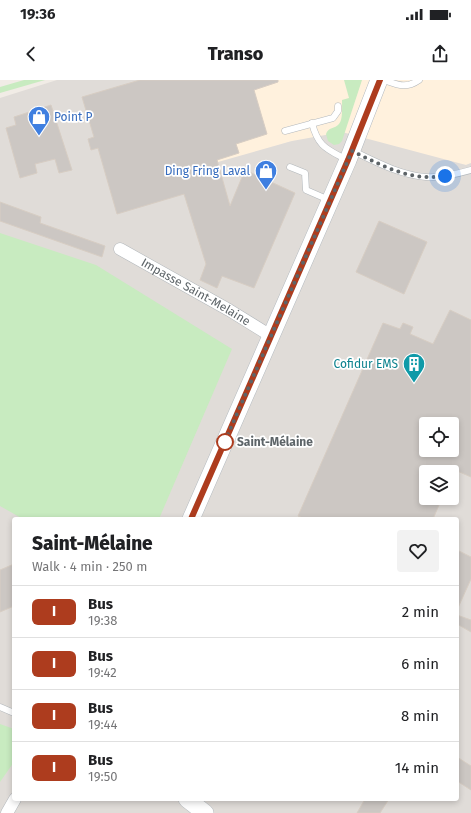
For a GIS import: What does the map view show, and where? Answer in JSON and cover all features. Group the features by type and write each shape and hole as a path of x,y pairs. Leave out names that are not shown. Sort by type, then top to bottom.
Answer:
{"main road":[{"path":"192,517 350,156 380,80"},
{"path":"190,801 205,813"}],"street":[{"name":"Impasse Saint-Melaine","path":"120,249 229,310 270,336"},
{"path":"7,813 14,801"}],"lane":[{"path":"384,80 404,86 419,80"},
{"path":"284,130 333,118 338,111 338,106"},
{"path":"312,124 318,140 325,147 410,175 427,177 445,176 471,170"},
{"path":"290,166 305,173 306,190 331,200"},
{"path":"0,707 12,712"}],"shaded area":[{"path":"57,80 193,80 218,162 292,141 342,132 466,165 471,163 471,813 0,813 0,98"},
{"path":"193,80 471,80 471,163 466,165 292,141 218,163"}],"green space":[{"path":"24,80 45,80 0,93 0,87"},
{"path":"344,80 362,80 342,141 339,144 334,145 328,141 326,134 328,130 337,126 340,122 342,100 349,98"},
{"path":"0,233 96,265 232,349 160,517 19,517 0,506"},
{"path":"0,724 12,728 12,765 0,782"}],"building":[{"path":"140,80 278,80 278,82 254,90 267,134 236,144 239,153 217,160 230,206 245,170 295,193 254,288 222,276 217,288 200,280 206,264 184,194 117,214 98,148 91,150 88,139 94,137 82,97"},
{"path":"51,105 72,170 59,173 55,159 35,164 37,173 20,178 6,128 16,125 14,117"},
{"path":"0,202 41,217 40,223 105,246 102,257 0,221"},
{"path":"379,221 427,242 404,294 356,272"},
{"name":"Cofidur EMS","path":"450,310 471,320 471,477 459,472 459,465 419,465 419,505 439,505 434,517 298,516 383,323 400,329 403,323 413,327 410,334 433,344"},
{"path":"459,551 471,557 471,579 459,606"},
{"path":"12,565 12,607 0,612 0,570"},
{"path":"459,616 471,620 471,632 459,625"},
{"path":"459,758 471,766 471,790 459,782"},
{"path":"364,801 388,801 380,813 357,813"}],"bus line":[{"name":"I","path":"192,517 331,200 380,80"}],"place":[{"name":"Point P","path":"39,136"},
{"name":"Ding Fring Laval","path":"266,190"},
{"name":"Cofidur EMS","path":"414,384"},
{"name":"Saint-Mélaine","path":"225,442"}],"route":[{"path":"225,442 222,448 352,151 410,175 427,177 445,176"}]}
